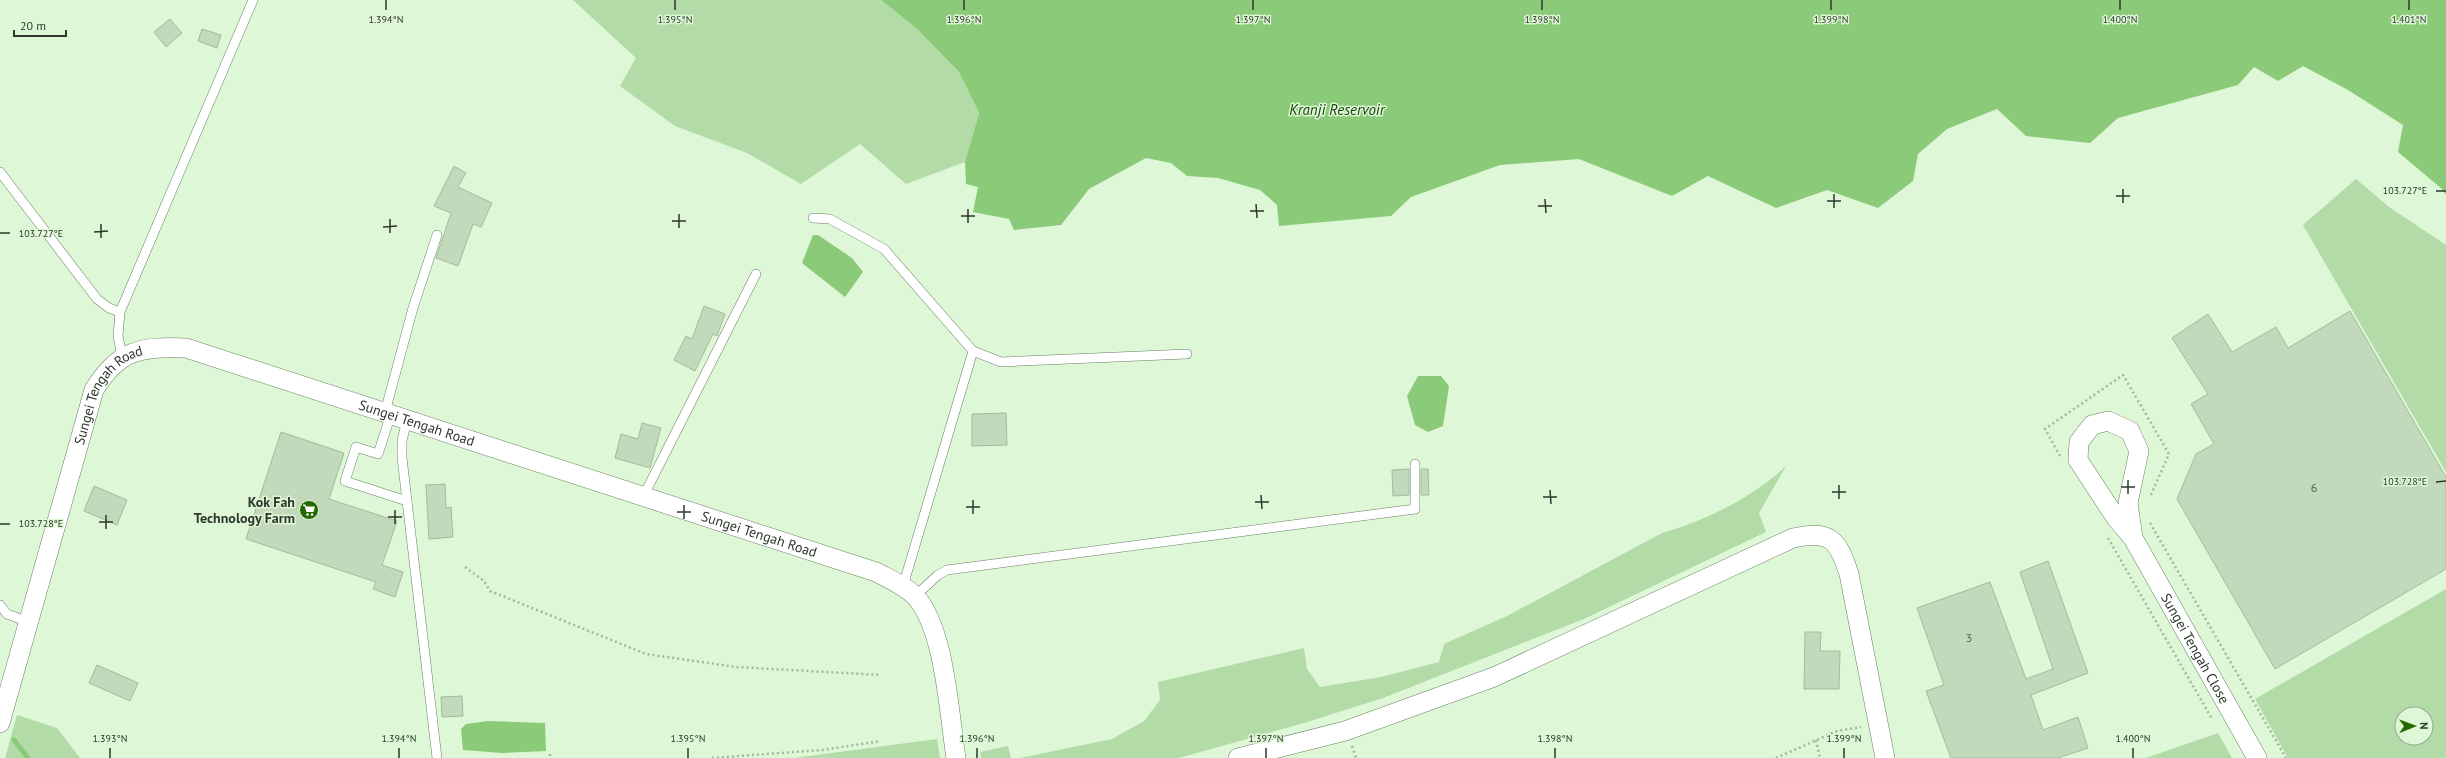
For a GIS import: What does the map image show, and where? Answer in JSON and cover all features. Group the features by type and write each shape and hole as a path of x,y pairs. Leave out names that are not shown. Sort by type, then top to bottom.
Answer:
{"street":[{"name":"Sungei Tengah Road","path":"0,723 94,390 106,371 122,357 142,350 163,347 186,348 876,572 909,591 930,619 939,647 956,758"},
{"name":"Sungei Tengah Close","path":"2134,538 2128,503 2140,451 2130,431 2108,421 2092,425 2079,442 2078,460 2116,518 2134,538 2257,758"},
{"path":"1238,758 1345,731 1494,677 1792,538 1808,535 1830,539 1841,550 1849,574 1884,758"}],"lane":[{"path":"122,357 118,336 120,312 253,0"},
{"path":"0,172 97,299 109,308 120,312"},
{"path":"813,218 830,219 884,249 973,352 1001,362 1187,354"},
{"path":"407,501 345,481 356,447 378,454 394,415 413,308 437,235"},
{"path":"643,496 756,274"},
{"path":"909,591 973,352"},
{"path":"394,415 402,441 407,501 437,758"},
{"path":"909,591 947,570 1415,509 1415,464"},
{"path":"0,605 7,614 29,622"}],"path":[{"path":"465,567 484,581 490,590 646,654 736,667 881,675"},
{"path":"1776,758 1837,731 1877,724"},
{"path":"1816,740 1820,758"},
{"path":"712,758 822,750 881,741"}],"shaded area":[{"path":"573,0 881,0 916,28 959,72 979,113 965,162 906,184 860,144 801,184 747,153 675,126 620,86 636,58"},
{"path":"2356,179 2389,207 2446,245 2446,472 2303,225"},
{"path":"1786,466 1759,513 1766,532 1584,619 1383,698 1304,723 1179,758 1020,758 1112,739 1144,721 1160,700 1158,682 1304,648 1307,669 1320,687 1381,677 1439,662 1444,644 1507,616 1662,533 1696,522 1728,507 1759,488"},
{"path":"2446,589 2446,758 2288,758 2255,699"},
{"path":"17,715 57,728 80,758 5,758"},
{"path":"2218,733 2232,758 2146,758"},
{"path":"937,739 940,758 794,758"},
{"path":"1008,746 1011,758 981,758 980,752"}],"water":[{"name":"Kranji Reservoir","path":"881,0 2446,0 2446,195 2442,189 2398,152 2403,125 2348,90 2303,66 2278,81 2254,67 2238,85 2118,118 2090,143 2026,136 1997,109 1947,129 1918,154 1913,181 1878,208 1827,190 1776,208 1708,176 1672,196 1579,159 1500,165 1411,197 1391,216 1279,226 1277,205 1260,190 1218,178 1187,176 1171,163 1146,158 1089,189 1061,225 1014,230 1009,219 973,212 978,187 966,184 965,162 979,113 959,72 916,28"},
{"path":"813,235 818,235 852,258 863,272 845,297 802,263"},
{"path":"1418,376 1441,376 1449,386 1443,426 1428,432 1415,425 1407,396"},
{"path":"488,721 545,723 546,751 502,753 463,750 461,729 466,724"}],"building":[{"path":"170,19 182,33 166,47 154,32"},
{"path":"202,29 221,35 217,48 198,41"},
{"path":"454,166 466,173 458,187 492,203 481,227 473,224 458,266 436,258 451,213 434,206"},
{"path":"704,306 725,314 717,336 713,334 695,371 674,360 686,336 692,339"},
{"path":"2350,311 2446,477 2446,569 2275,669 2177,499 2196,454 2214,444 2191,404 2208,394 2172,338 2208,314 2232,352 2276,327 2288,348"},
{"path":"1006,413 1007,445 972,446 972,414"},
{"path":"642,423 661,428 650,468 615,458 621,434 638,439"},
{"name":"Kok Fah Technology Farm","path":"281,432 344,453 329,499 397,521 382,565 403,572 395,597 373,589 376,582 246,539"},
{"path":"1409,469 1409,495 1393,496 1392,470"},
{"path":"1421,469 1428,469 1429,495 1421,495"},
{"path":"445,484 446,508 451,507 453,537 429,539 426,485"},
{"path":"94,486 127,500 117,525 84,511"},
{"path":"2048,561 2088,673 2031,695 2043,730 2078,717 2088,748 2058,758 1951,758 1926,691 1944,685 1917,608 1990,582 2026,679 2053,669 2020,572"},
{"path":"1805,632 1821,632 1820,651 1840,651 1839,689 1804,689"},
{"path":"97,665 138,683 130,701 89,683"},
{"path":"462,696 463,716 442,717 441,697"}],"waterway":[{"path":"14,740 28,758"}],"place":[{"name":"Kok Fah Technology Farm","path":"309,510"}]}
